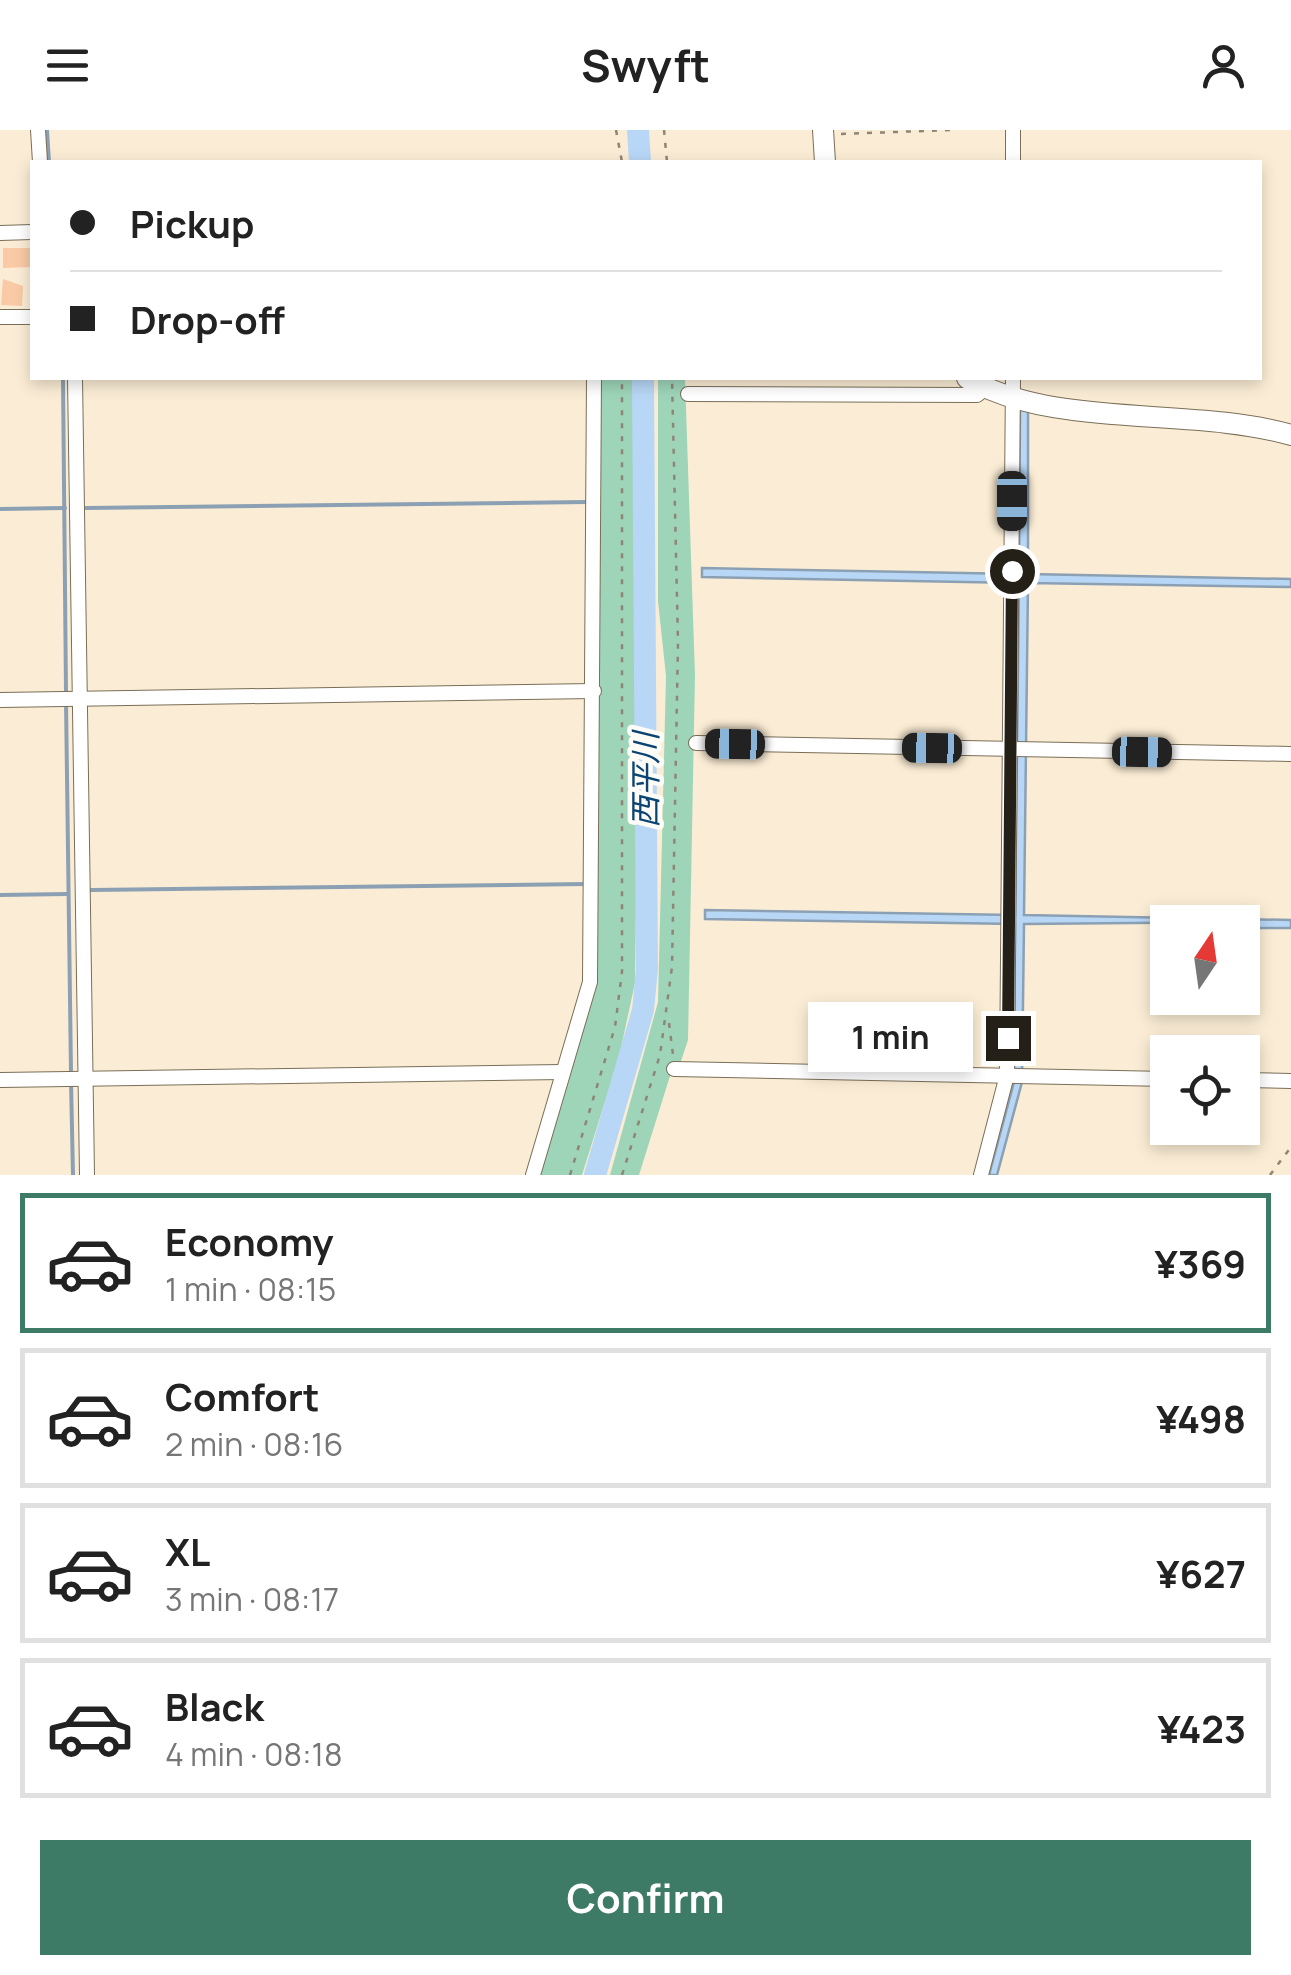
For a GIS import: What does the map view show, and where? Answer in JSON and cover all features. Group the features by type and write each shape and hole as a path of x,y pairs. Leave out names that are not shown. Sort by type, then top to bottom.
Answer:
{"main road":[{"path":"823,132 825,160"},
{"path":"971,380 987,387 1014,387 1099,410 1221,420 1291,435"}],"street":[{"path":"38,130 40,160"},
{"path":"1013,130 1013,160"},
{"path":"0,233 30,232"},
{"path":"0,317 30,316"},
{"path":"74,380 87,1175"},
{"path":"533,1175 590,982 594,380"},
{"path":"688,394 977,395 987,387"},
{"path":"981,1175 1007,1075 1014,387"},
{"path":"0,700 594,691"},
{"path":"696,744 1291,754"},
{"path":"674,1069 1150,1079"},
{"path":"0,1080 563,1072"},
{"path":"1260,1081 1291,1082"}],"path":[{"path":"616,130 622,160"},
{"path":"664,130 667,160"},
{"path":"823,132 950,130"},
{"path":"570,1175 615,1026 622,972 622,380"},
{"path":"672,380 678,642 668,1016 674,1069"},
{"path":"622,1175 668,1016"},
{"path":"1270,1175 1291,1147"}],"green space":[{"path":"599,380 634,380 638,743 635,983 619,1057 582,1175 539,1175 594,992"},
{"path":"658,380 685,380 695,676 688,1040 680,1064 670,1076 639,1175 610,1175 658,1002 666,676 658,601"}],"water":[{"path":"1020,408 1028,411 1028,574 1291,579 1291,587 1028,583 1024,915 1150,917 1150,923 1024,924 1022,1082 997,1175 989,1175 1014,1082 1015,924 705,919 705,910 1015,915 1019,583 702,577 702,568 1019,574"},
{"path":"1260,919 1291,920 1291,928 1260,928"}],"building":[{"path":"3,248 30,248 30,267 3,268"},
{"path":"3,279 23,286 22,306 1,305"}],"waterway":[{"path":"47,130 49,160"},
{"name":"西平川","path":"638,130 640,160"},
{"path":"63,380 66,693"},
{"name":"西平川","path":"595,1175 643,1010 647,969 643,380"},
{"path":"86,508 587,502"},
{"path":"0,509 65,508"},
{"path":"66,702 71,1073"},
{"path":"91,890 586,884"},
{"path":"0,895 68,894"},
{"path":"71,1082 73,1175"}],"route":[{"path":"1008,1038 1012,571"}]}
